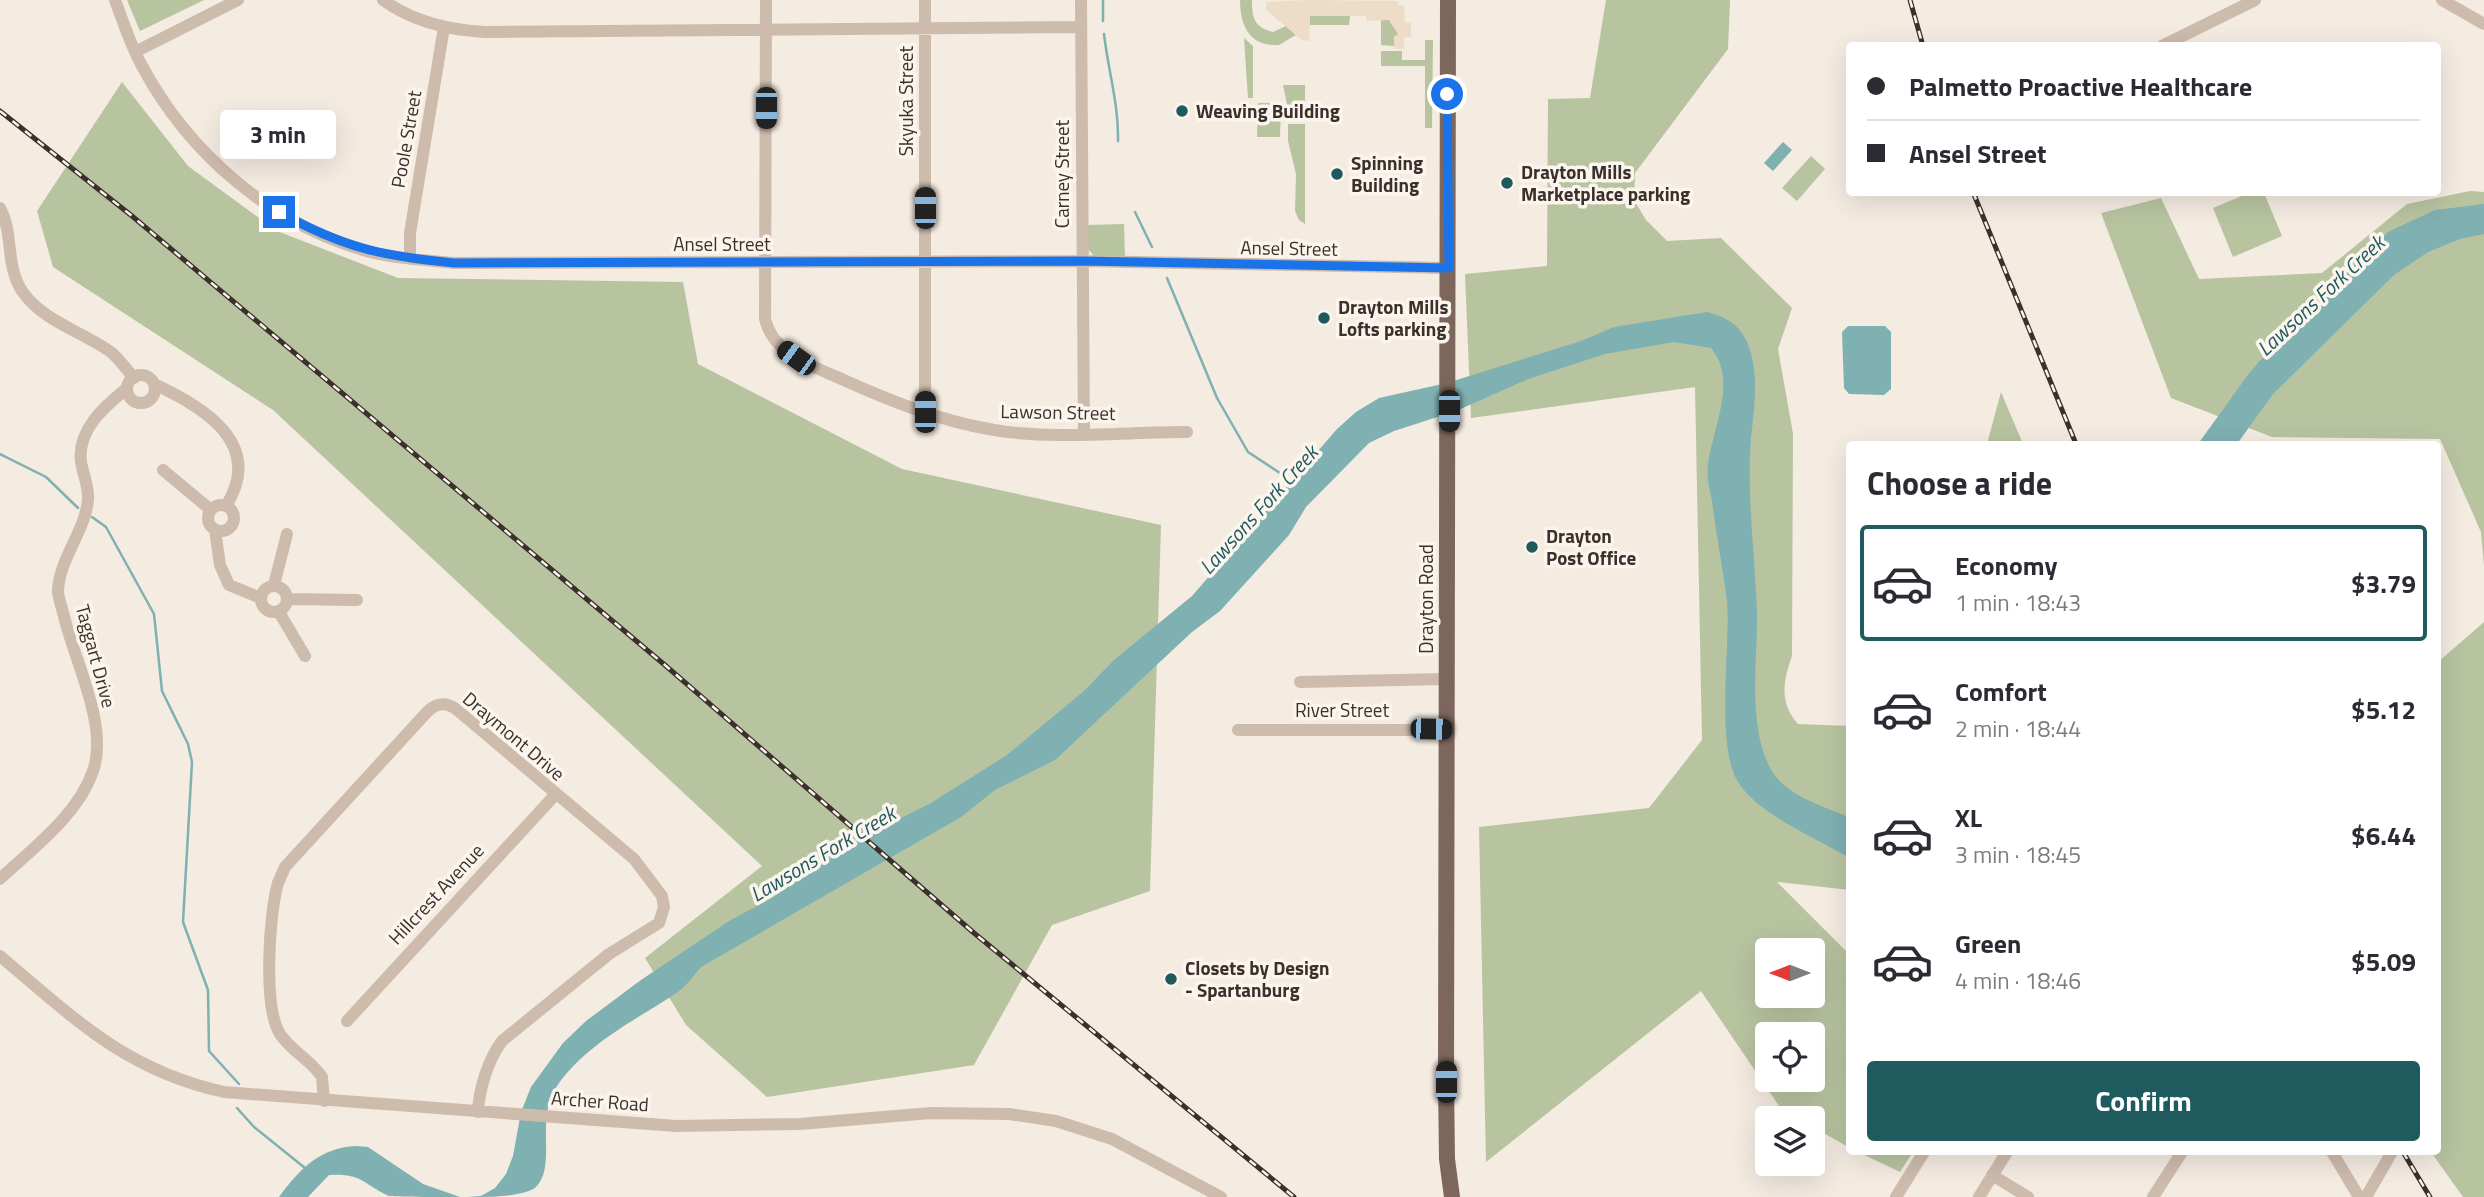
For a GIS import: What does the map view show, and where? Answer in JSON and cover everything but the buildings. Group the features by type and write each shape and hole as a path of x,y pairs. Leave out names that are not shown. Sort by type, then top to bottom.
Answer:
{"main road":[{"name":"Drayton Road","path":"1448,0 1446,1082 1447,1159 1452,1197"}],"street":[{"name":"Ansel Street","path":"115,0 135,52 184,130 205,154 253,195 332,239 372,253 454,263 1082,261 1449,268"},
{"path":"135,52 238,0"},
{"path":"383,0 408,16 444,27 485,32 1081,27"},
{"name":"Lawson Street","path":"766,0 765,319 776,343 796,358 818,369 925,412 995,430 1034,434 1187,432"},
{"name":"Skyuka Street","path":"925,0 925,412"},
{"name":"Carney Street","path":"1081,0 1084,433"},
{"path":"2170,42 2255,0"},
{"path":"2442,0 2484,24"},
{"name":"Poole Street","path":"410,258 410,233 444,27"},
{"path":"0,208 5,217 9,261 23,292 54,321 114,355 134,378"},
{"path":"154,384 151,399 141,404 131,399 126,389 134,378 142,374 154,384 188,399 217,421 232,443 238,459 236,491 226,506 211,510"},
{"name":"Taggart Drive","path":"0,879 43,840 82,796 94,769 97,744 89,696 69,641 58,591 67,552 85,514 89,498 81,444 100,410 126,389"},
{"path":"163,470 211,510"},
{"path":"215,530 222,531 231,527 235,518 226,506"},
{"path":"211,510 208,518 215,530 220,565 229,585 261,598"},
{"path":"274,585 287,534"},
{"path":"287,599 283,589 274,585 265,588 261,598 264,608 279,612 305,656"},
{"path":"279,612 287,599"},
{"path":"287,599 357,600"},
{"path":"1300,682 1447,679"},
{"name":"Draymont Drive","path":"324,1101 322,1077 281,1034 270,1006 274,899 285,867 437,705 447,704 646,872 662,896 663,912 652,930 609,954 502,1041 485,1079 478,1112"},
{"name":"River Street","path":"1238,730 1447,730"},
{"name":"Hillcrest Avenue","path":"347,1021 555,795"},
{"name":"Archer Road","path":"0,956 97,1038 157,1073 224,1093 676,1126 738,1127 931,1112 1018,1115 1056,1121 1112,1139 1221,1197"},
{"path":"1896,1197 1922,1155"},
{"path":"1979,1197 2005,1155"},
{"path":"2153,1197 2180,1155"},
{"path":"2334,1155 2359,1197"},
{"path":"2367,1197 2390,1155"},
{"path":"1992,1175 2028,1197"}],"green space":[{"path":"127,0 204,0 140,31"},
{"path":"1240,0 1252,0 1255,21 1262,27 1273,32 1286,26 1296,35 1279,45 1269,45 1254,38 1242,18"},
{"path":"1606,0 1730,0 1728,49 1635,173 1634,200 1646,220 1667,241 1721,238 1792,308 1778,349 1793,434 1792,656 1784,692 1788,708 1798,724 1846,726 1846,890 1777,882 1846,951 1846,1146 1825,1134 1825,1106 1779,1106 1770,1092 1825,1092 1825,1022 1755,1022 1755,1071 1701,991 1486,1162 1479,827 1649,808 1702,740 1695,387 1471,418 1465,274 1547,266 1548,99 1590,98"},
{"path":"1310,16 1350,16 1349,25 1310,25"},
{"path":"1381,20 1389,20 1399,34 1394,37 1394,46 1381,45"},
{"path":"1244,38 1253,46 1253,98 1248,98"},
{"path":"1425,40 1433,40 1432,128 1425,128 1425,66 1381,66 1381,51 1402,51 1402,60 1425,60"},
{"path":"122,82 188,166 277,231 398,278 683,282 698,364 902,469 1161,525 1150,891 1052,925 974,1065 767,1097 686,1025 645,958 762,866 273,410 53,267 37,211"},
{"path":"1283,85 1305,85 1305,109 1288,109"},
{"path":"1258,103 1275,103 1281,107 1280,137 1257,137"},
{"path":"1288,124 1305,124 1305,224 1299,220 1295,211 1296,174 1288,141"},
{"path":"1811,156 1825,169 1797,201 1782,188"},
{"path":"2470,191 2484,192 2484,566 2481,532 2440,439 2272,437 2171,398 2101,213 2161,198 2199,279 2322,273 2407,204"},
{"path":"2242,196 2265,196 2282,236 2233,257 2213,208"},
{"path":"1124,224 1125,256 1094,256 1088,249 1088,225"},
{"path":"2001,392 2022,441 1988,441"},
{"path":"2484,622 2484,1197 2463,1197 2433,1155 2441,1155 2441,659"},
{"path":"1864,1155 1911,1155 1900,1172"}],"shaded area":[{"path":"1398,1 1398,5 1404,5 1405,22 1411,23 1411,37 1404,37 1404,49 1394,49 1394,37 1398,34 1389,20 1366,21 1366,16 1310,16 1309,41 1302,40 1266,10 1266,2"}],"water":[{"path":"1783,142 1792,150 1773,171 1764,163"},
{"path":"2484,204 2484,234 2460,239 2428,252 2394,275 2273,394 2239,441 2200,441 2250,372 2282,336 2388,232 2435,210"},
{"path":"1707,312 1736,326 1747,342 1752,355 1755,383 1750,492 1757,611 1755,691 1758,731 1770,768 1785,786 1806,799 1846,816 1846,856 1761,806 1740,785 1732,769 1725,697 1727,601 1708,473 1722,404 1723,374 1719,361 1711,348 1674,342 1605,354 1528,379 1456,411 1394,431 1369,443 1306,507 1289,535 1220,611 1192,632 1055,760 995,790 961,817 701,967 679,991 596,1046 568,1071 550,1099 545,1168 542,1179 535,1188 512,1195 468,1197 481,1196 495,1188 506,1174 513,1156 521,1112 531,1087 563,1043 586,1021 729,921 772,898 861,838 931,803 1007,755 1084,691 1114,660 1192,596 1337,429 1356,412 1379,398 1447,383 1581,341 1614,327"},
{"path":"1848,326 1885,326 1891,332 1891,389 1884,395 1849,394 1844,388 1842,332"},
{"path":"356,1146 368,1147 423,1184 460,1197 389,1196 362,1180 329,1175 308,1197 279,1197 311,1162 331,1151"}],"waterway":[{"path":"1103,0 1103,21"},
{"path":"1104,34 1115,101 1118,141"},
{"path":"1135,212 1152,247"},
{"name":"Lawsons Fork Creek","path":"1167,278 1217,398 1248,452 1292,481"},
{"path":"0,454 46,477 78,508"},
{"path":"92,517 106,527 154,614 162,691 188,744 192,762 183,922 208,990 209,1051 239,1084"},
{"path":"237,1108 254,1127 305,1168"}],"railway":[{"path":"1910,0 1922,42"},
{"path":"0,111 132,216 666,666 974,933 1294,1197"},
{"path":"1975,196 2075,441"},
{"path":"2405,1155 2430,1197"}],"place":[{"name":"Weaving Building","path":"1182,111"},
{"name":"Spinning Building","path":"1337,174"},
{"name":"Drayton Mills Marketplace parking","path":"1507,183"},
{"name":"Drayton Mills Lofts parking","path":"1324,318"},
{"name":"Drayton Post Office","path":"1532,547"},
{"name":"Closets by Design - Spartanburg","path":"1171,979"}],"route":[{"path":"279,212 332,239 372,253 454,263 1082,261 1449,268 1447,94"}]}
